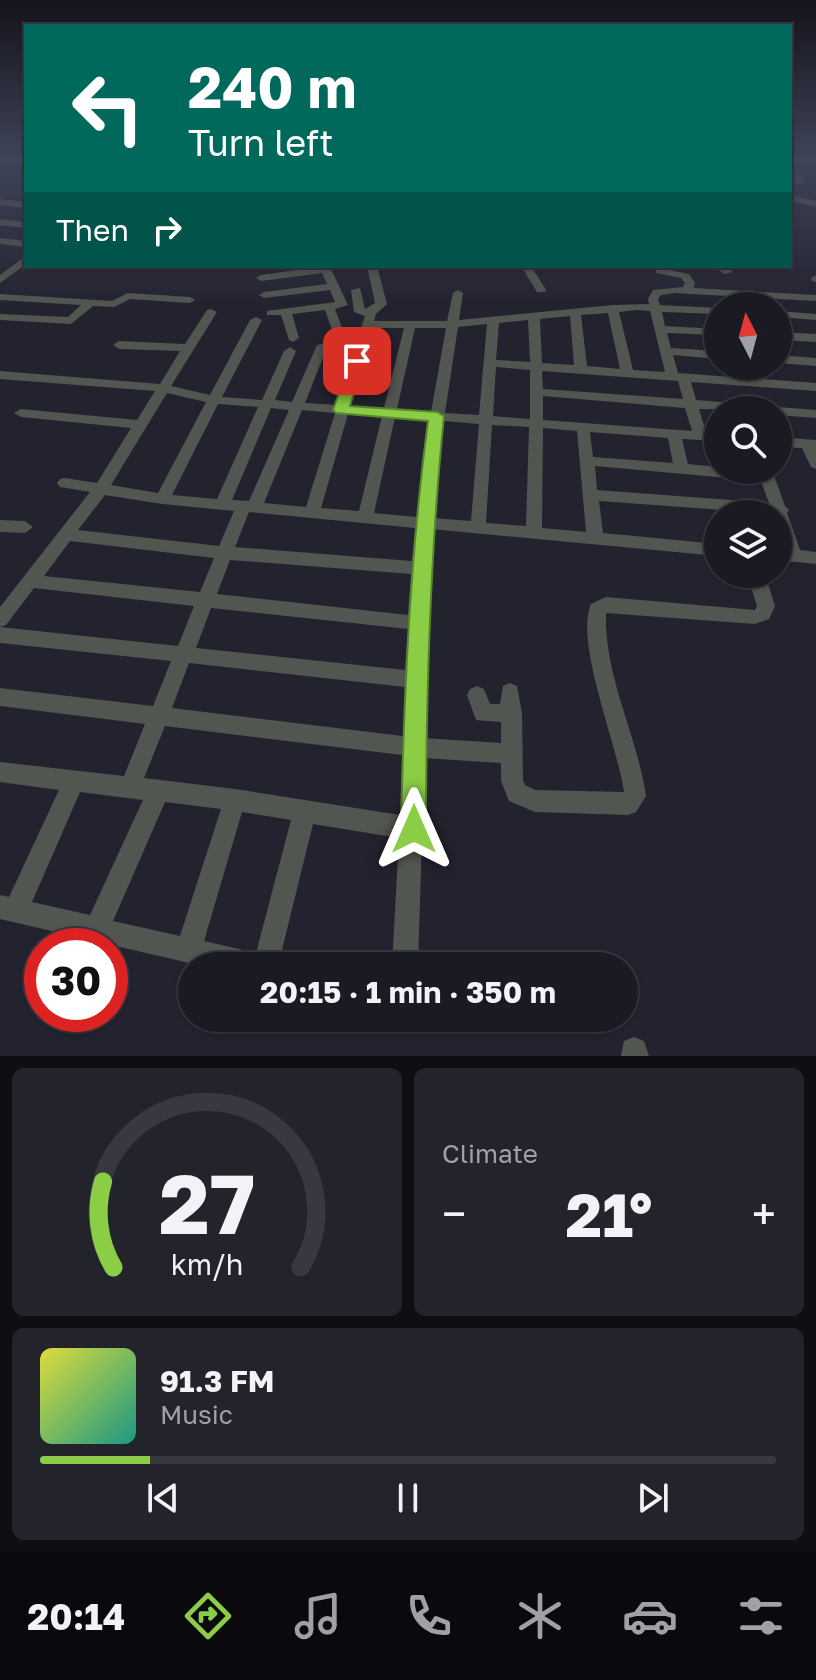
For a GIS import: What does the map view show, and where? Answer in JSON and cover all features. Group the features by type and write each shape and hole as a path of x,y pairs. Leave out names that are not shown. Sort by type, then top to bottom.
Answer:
{"street":[{"path":"0,222 24,225"},
{"path":"0,241 24,244"},
{"path":"0,280 24,261"},
{"path":"13,270 24,267"},
{"path":"261,278 313,268 326,269 342,305 271,313"},
{"path":"312,513 368,325 381,304 372,268"},
{"path":"527,268 541,290"},
{"path":"660,271 685,276 690,283 688,290"},
{"path":"264,295 334,286"},
{"path":"356,290 360,312 368,325"},
{"path":"700,436 692,405 666,351 655,307 657,292 688,290 816,298"},
{"path":"406,952 414,829 414,679 420,568 437,416 458,293"},
{"path":"0,297 116,304 128,296 190,300"},
{"path":"0,317 71,321 90,303"},
{"path":"329,307 338,333"},
{"path":"613,308 627,373"},
{"path":"130,787 225,553 321,348 368,325 452,324 613,308 704,310"},
{"path":"0,620 100,490 211,312"},
{"path":"222,504 291,345 286,312"},
{"path":"575,313 581,370"},
{"path":"792,315 816,317"},
{"path":"534,316 537,392 533,423 534,533"},
{"path":"162,499 256,320"},
{"path":"478,528 493,320"},
{"path":"365,518 410,325"},
{"path":"660,329 704,331"},
{"path":"792,337 816,338"},
{"path":"119,345 187,348"},
{"path":"666,351 704,354"},
{"path":"792,360 816,362"},
{"path":"491,363 816,387"},
{"path":"3,372 165,385 214,400 704,436"},
{"path":"537,392 704,406"},
{"path":"792,412 816,414"},
{"path":"21,413 136,431"},
{"path":"583,427 593,495 595,538"},
{"path":"674,434 682,469"},
{"path":"792,443 812,445 816,464"},
{"path":"588,461 704,470"},
{"path":"65,483 162,499 704,549"},
{"path":"593,495 704,504"},
{"path":"0,526 25,527"},
{"path":"65,534 225,553 420,568"},
{"path":"792,556 816,558"},
{"path":"28,581 417,623"},
{"path":"477,695 483,713 511,702 514,787 527,800 624,805 633,802 632,770 596,649 597,609 606,604 755,617 766,610 760,588"},
{"path":"0,635 414,679"},
{"path":"0,697 414,747 511,754"},
{"path":"0,772 235,800 414,829"},
{"path":"74,782 8,909 84,928"},
{"path":"97,928 159,790"},
{"path":"189,948 235,800"},
{"path":"269,952 305,811"},
{"path":"128,937 204,952"}],"route":[{"path":"357,361 341,410 437,416 424,524 415,651 414,829"}]}
